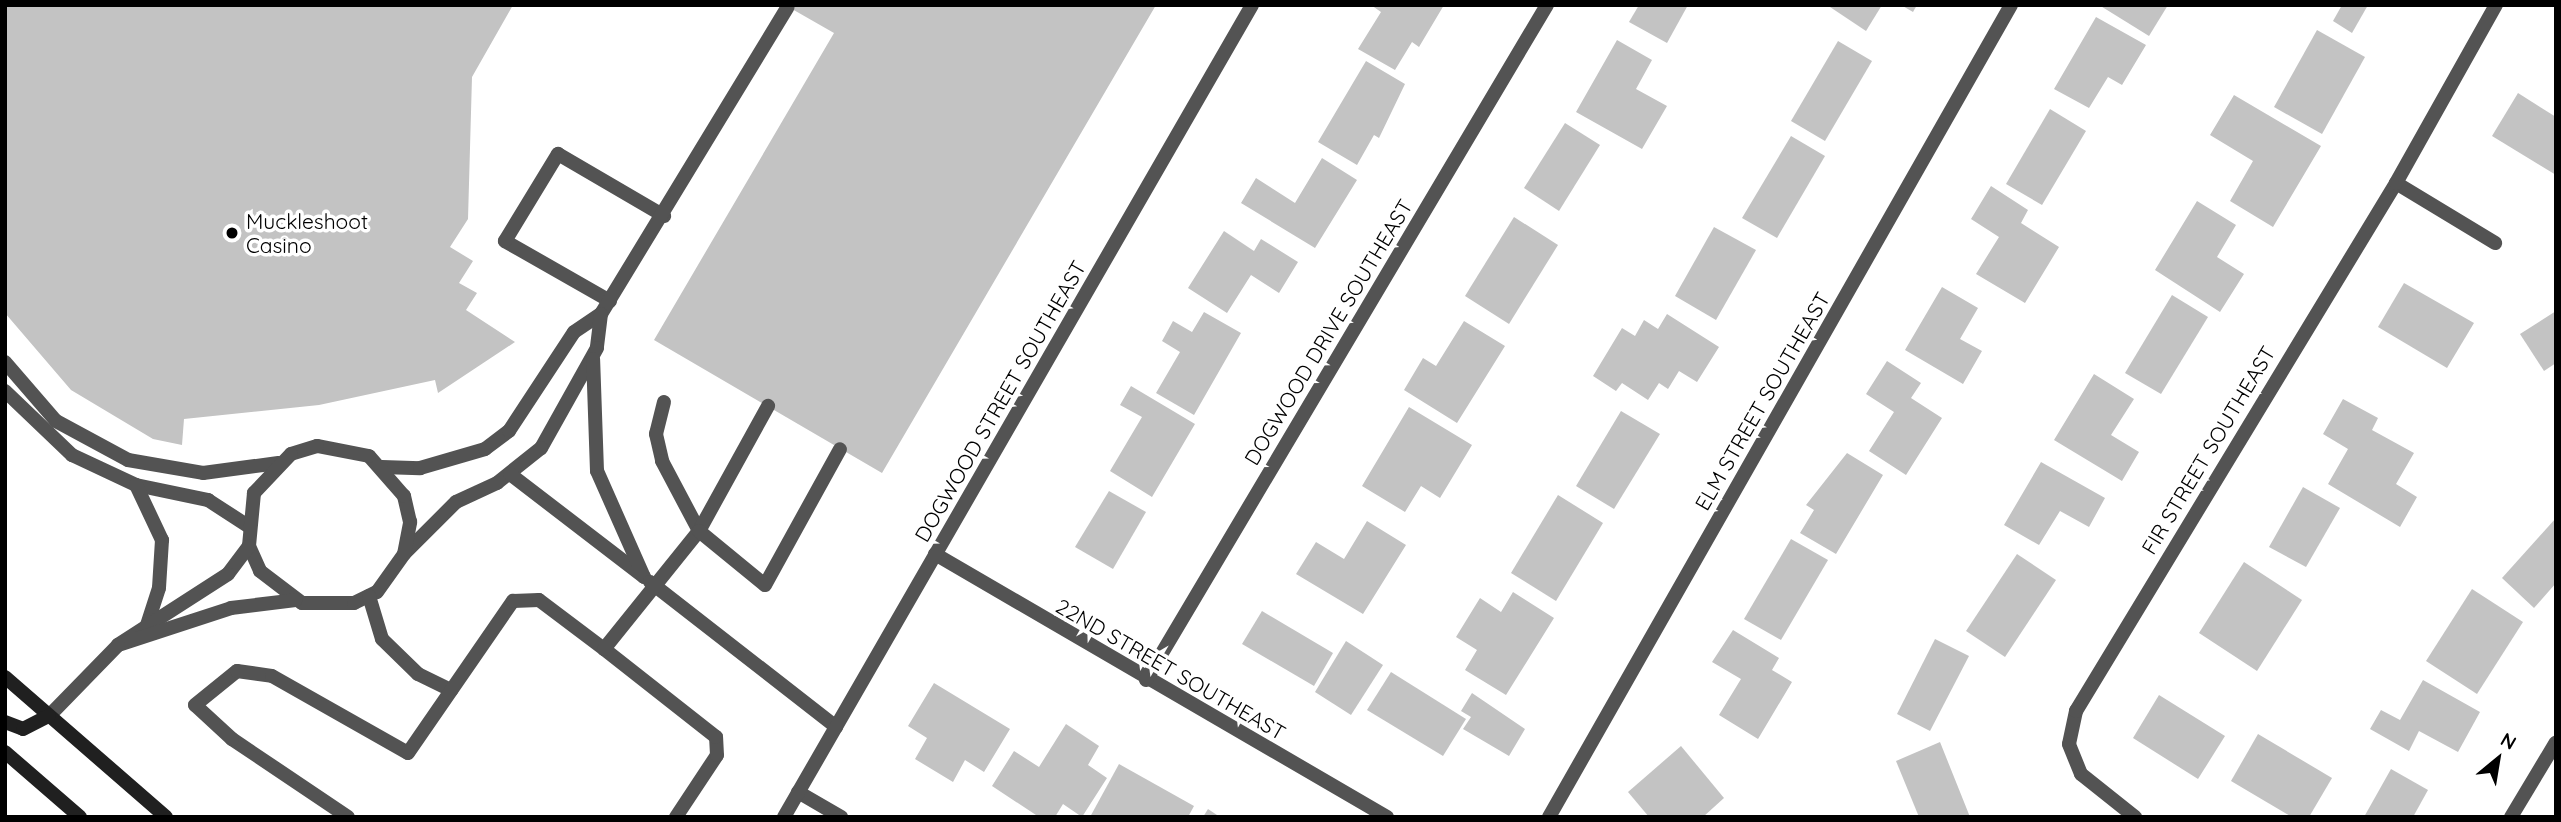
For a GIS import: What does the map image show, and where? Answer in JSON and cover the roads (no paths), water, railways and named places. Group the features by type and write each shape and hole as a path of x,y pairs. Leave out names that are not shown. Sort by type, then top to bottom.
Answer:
{"main road":[{"path":"5,677 166,817"},
{"path":"5,722 23,729 49,716"},
{"path":"5,752 80,817"}],"street":[{"name":"DOGWOOD STREET SOUTHEAST","path":"784,817 1252,5"},
{"name":"DOGWOOD DRIVE SOUTHEAST","path":"1146,680 1546,5"},
{"name":"ELM STREET SOUTHEAST","path":"1549,817 2011,5"},
{"name":"FIR STREET SOUTHEAST","path":"2135,817 2081,774 2069,744 2089,684 2396,183 2496,5"},
{"path":"382,467 420,468 485,449 509,431 574,332 601,314 610,301 664,216 788,7"},
{"path":"610,301 505,241 558,154 664,216"},
{"path":"2396,183 2495,243"},
{"path":"601,314 593,355 597,471 644,577"},
{"path":"404,554 456,502 510,474 541,448 593,355"},
{"path":"5,362 56,421 128,460 202,472 280,463 317,446 344,447 382,467 404,496 410,522 404,554 396,572 369,596 328,607 296,600 231,608 118,645"},
{"path":"5,391 50,439 136,485 201,497 248,526"},
{"path":"664,402 656,434 662,461 699,531 765,585 840,449"},
{"path":"604,649 657,588 699,531 768,406"},
{"path":"280,463 254,493 248,526 249,546 260,570 296,600"},
{"path":"510,474 836,727"},
{"path":"136,485 162,540 159,588 147,626"},
{"path":"49,716 118,645 212,588 249,546"},
{"name":"22ND STREET SOUTHEAST","path":"936,554 1146,680 1387,817"},
{"path":"369,596 382,639 418,674 451,690"},
{"path":"348,817 232,739 195,705 237,671 272,676 408,753 513,601 539,600 716,737 717,754 676,817"},
{"path":"2511,817 2556,742"},
{"path":"798,792 841,817"}],"place":[{"name":"Muckleshoot Casino","path":"232,233"}]}
